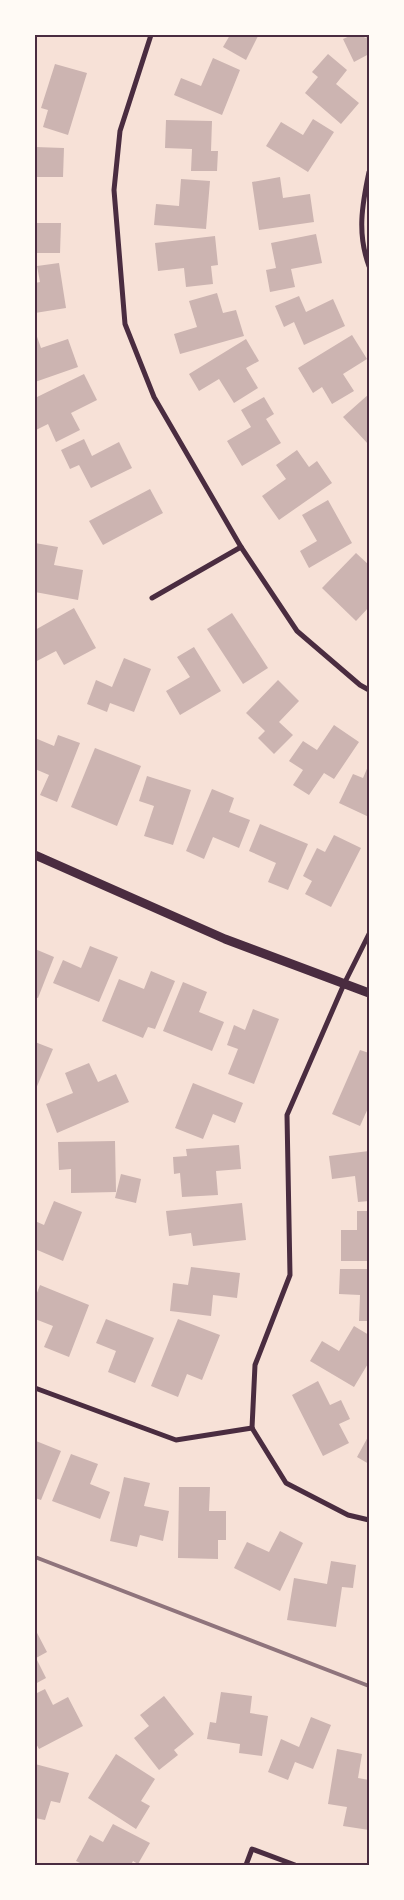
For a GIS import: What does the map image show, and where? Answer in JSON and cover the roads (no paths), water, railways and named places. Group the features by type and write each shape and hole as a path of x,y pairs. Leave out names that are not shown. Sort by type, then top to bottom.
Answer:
{"street":[{"path":"149,36 120,131 114,190 125,324 154,397 241,547 297,631 360,685 369,690"},
{"path":"369,172 360,230 364,253 369,266"},
{"path":"152,598 241,547"},
{"path":"35,855 224,939 369,993"},
{"path":"369,934 344,984 287,1115 290,1275 255,1365 252,1428 286,1482 348,1515 369,1520"},
{"path":"35,1388 176,1440 252,1428"},
{"path":"246,1865 252,1849 295,1865"}],"railway":[{"path":"35,1557 369,1686"}]}
